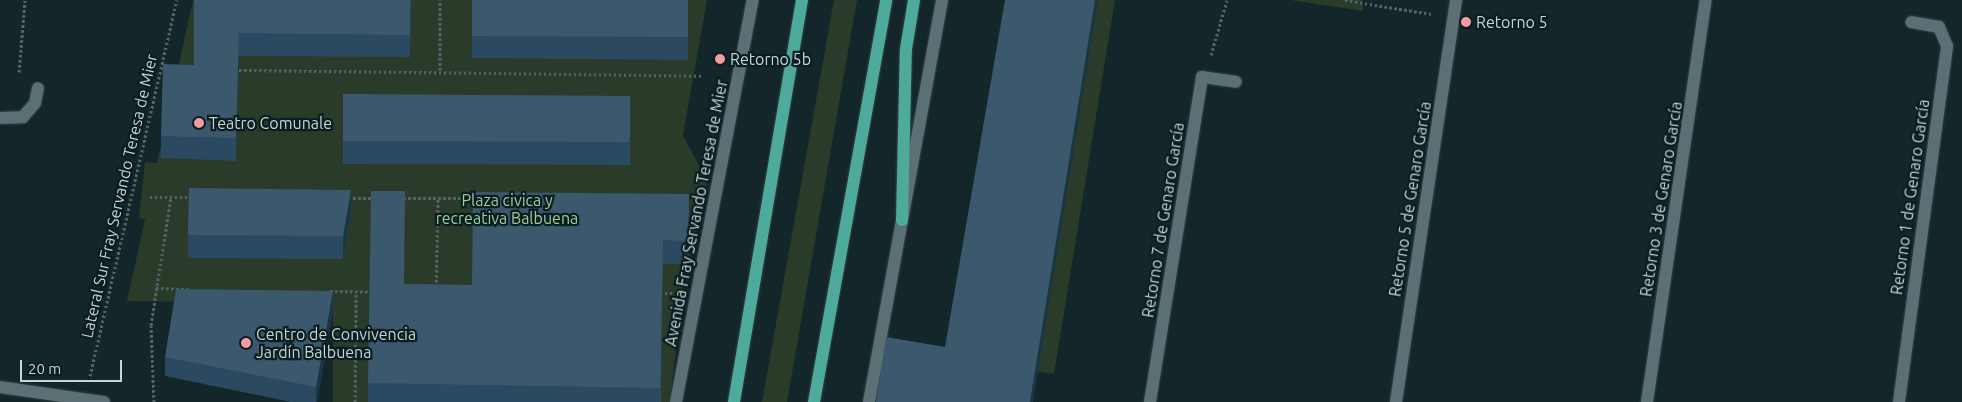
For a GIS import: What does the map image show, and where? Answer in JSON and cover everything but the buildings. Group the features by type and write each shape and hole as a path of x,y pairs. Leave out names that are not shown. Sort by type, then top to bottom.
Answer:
{"main road":[{"path":"734,402 802,0"},
{"path":"814,402 886,0"},
{"path":"902,220 906,48 914,0"}],"street":[{"name":"Avenida Fray Servando Teresa de Mier","path":"676,402 753,0"},
{"path":"869,402 942,0"},
{"name":"Retorno 5 de Genaro García","path":"1396,402 1456,0"},
{"name":"Retorno 3 de Genaro García","path":"1647,402 1706,0"},
{"name":"Retorno 1 de Genaro García","path":"1899,402 1946,46 1939,27 1911,22"},
{"path":"1202,76 1236,82"},
{"name":"Retorno 7 de Genaro García","path":"1150,402 1202,76"},
{"path":"0,118 23,117 35,103 38,88"},
{"path":"0,387 104,402"}],"path":[{"path":"25,0 18,86 38,88"},
{"name":"Lateral Sur Fray Servando Teresa de Mier","path":"85,398 177,0"},
{"path":"440,0 440,70"},
{"path":"1202,76 1227,0"},
{"path":"1344,0 1454,17"},
{"path":"162,70 170,70"},
{"path":"225,70 440,70 701,76"},
{"path":"150,197 200,197"},
{"path":"154,402 151,325 171,197"},
{"path":"345,198 382,198"},
{"path":"391,198 487,198"},
{"path":"427,293 436,293 438,198"},
{"path":"156,288 196,289"},
{"path":"326,291 382,292"},
{"path":"355,402 356,292"},
{"path":"652,294 696,295"}],"green space":[{"name":"Plaza civica y recreativa Balbuena","path":"193,0 707,0 683,135 707,181 682,294 670,402 333,402 333,304 127,301 145,219 139,218 145,162 157,163"},
{"path":"834,0 857,0 787,402 762,402"},
{"path":"1008,0 1115,0 1054,374 946,356"},
{"path":"1290,0 1363,0 1363,11"}],"place":[{"name":"Retorno 5","path":"1466,22"},
{"name":"Retorno 5b","path":"720,59"},
{"name":"Teatro Comunale","path":"199,123"},
{"name":"Centro de Convivencia Jardín Balbuena","path":"246,343"}]}
